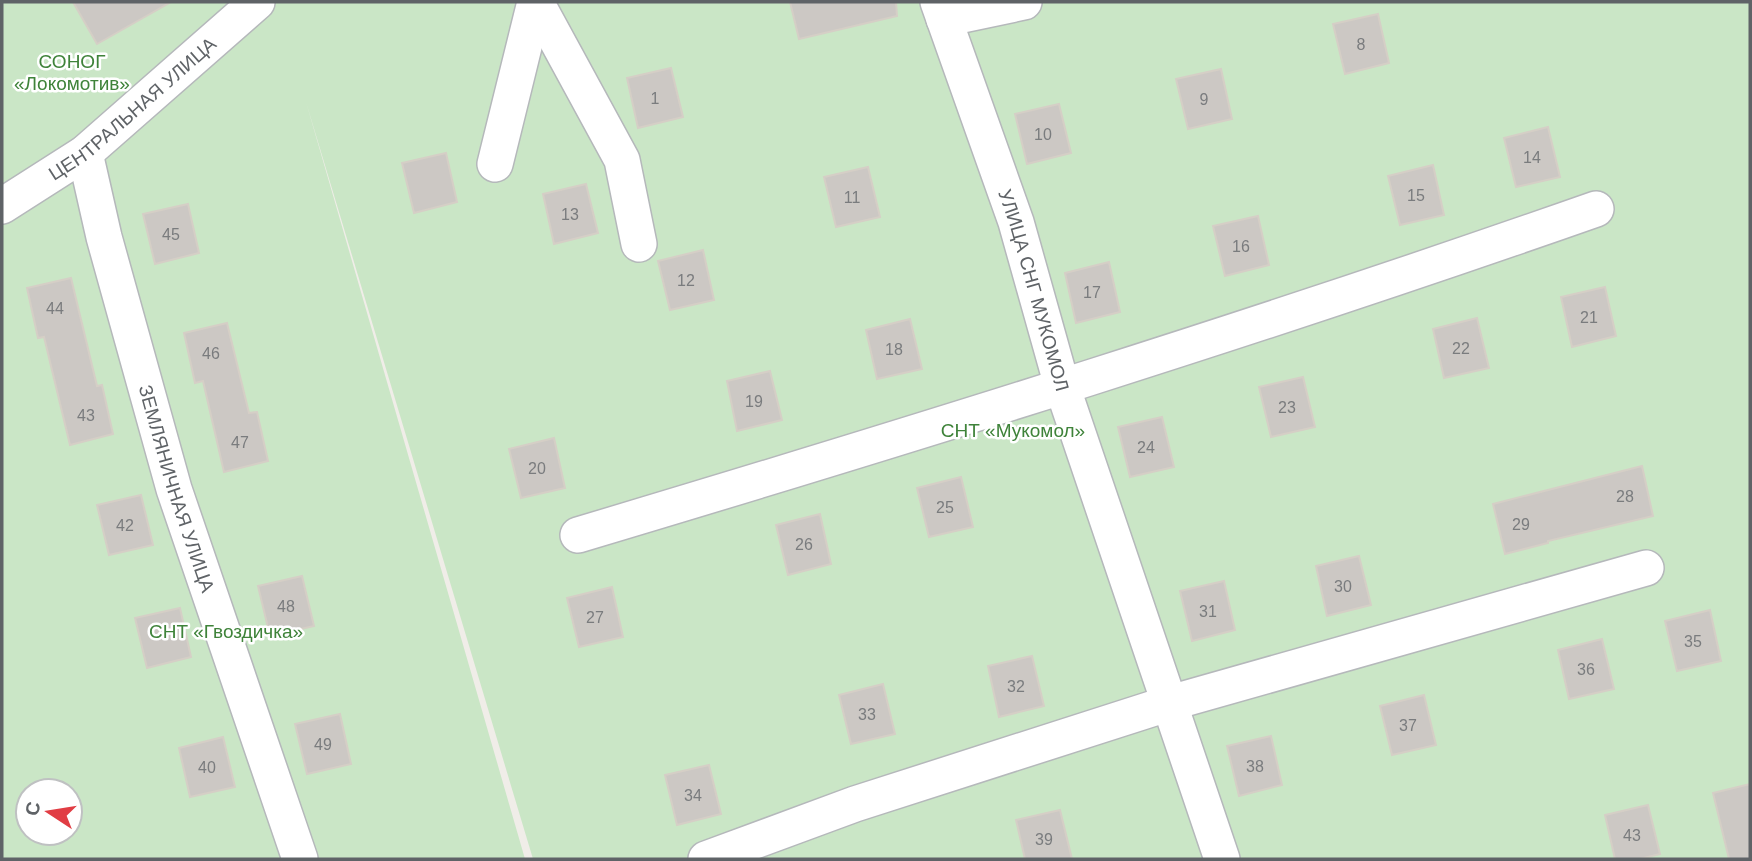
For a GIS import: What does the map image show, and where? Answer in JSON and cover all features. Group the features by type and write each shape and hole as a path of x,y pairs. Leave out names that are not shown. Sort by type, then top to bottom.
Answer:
{"street":[{"name":"ЦЕНТРАЛЬНАЯ УЛИЦА","path":"2,206 85,153 257,2"},
{"path":"495,164 536,2"},
{"path":"536,2 622,160 639,244"},
{"path":"941,10 1024,2"},
{"name":"УЛИЦА СНГ МУКОМОЛ","path":"941,10 1016,222 1062,386 1222,859"},
{"name":"ЗЕМЛЯНИЧНАЯ УЛИЦА","path":"85,153 104,237 174,489 300,859"},
{"path":"578,535 863,450 1433,266 1596,209"},
{"path":"705,859 855,804 1170,703 1646,568"}],"green space":[{"name":"СНТ «Мукомол»","path":"2,2 1750,2 1750,859 533,859 306,102 525,859 2,859"}],"building":[{"path":"73,2 171,2 97,44"},
{"path":"790,2 896,2 897,16 799,39"},
{"path":"1378,14 1389,63 1345,74 1333,24"},
{"path":"671,68 683,117 638,128 627,78"},
{"path":"1221,69 1232,119 1188,129 1176,79"},
{"path":"1059,104 1071,153 1027,164 1015,114"},
{"path":"1548,127 1560,177 1516,187 1504,138"},
{"path":"446,153 457,202 414,213 402,163"},
{"path":"1433,165 1444,215 1400,225 1388,176"},
{"path":"868,167 880,217 836,227 824,177"},
{"path":"586,184 598,233 554,244 543,194"},
{"path":"188,204 199,253 155,264 143,214"},
{"path":"1258,216 1269,265 1225,276 1213,226"},
{"path":"703,250 714,300 670,310 658,261"},
{"path":"1109,262 1120,312 1076,323 1065,273"},
{"path":"71,278 97,386 102,385 113,434 70,445 44,337 38,338 27,288"},
{"path":"1605,287 1616,336 1572,347 1561,297"},
{"path":"1477,318 1489,368 1444,378 1433,329"},
{"path":"910,319 922,369 877,379 866,330"},
{"path":"227,323 249,413 257,412 268,461 224,472 203,381 195,383 184,333"},
{"path":"770,371 782,420 737,431 727,381"},
{"path":"1303,377 1315,427 1271,437 1259,387"},
{"path":"1162,417 1174,467 1130,477 1118,427"},
{"path":"554,438 565,488 521,498 509,449"},
{"path":"1642,466 1653,516 1505,554 1493,504"},
{"path":"961,477 973,527 929,537 917,488"},
{"path":"141,495 153,545 109,555 97,505"},
{"path":"820,514 831,564 788,575 776,525"},
{"path":"1359,556 1371,605 1327,616 1316,566"},
{"path":"302,576 314,626 270,636 258,586"},
{"path":"1224,581 1235,630 1192,641 1180,591"},
{"path":"612,587 623,637 579,647 567,598"},
{"path":"180,608 191,657 147,668 135,618"},
{"path":"1710,610 1721,661 1677,671 1665,621"},
{"path":"1602,639 1614,689 1569,699 1558,650"},
{"path":"1032,656 1044,706 999,717 988,666"},
{"path":"883,684 895,734 851,744 839,695"},
{"path":"1424,695 1436,745 1392,755 1380,706"},
{"path":"340,714 351,764 307,774 295,724"},
{"path":"1271,736 1282,785 1239,796 1227,746"},
{"path":"223,737 235,787 190,797 179,748"},
{"path":"709,765 721,814 677,825 665,775"},
{"path":"1750,784 1750,859 1729,859 1713,793"},
{"path":"1648,805 1660,854 1640,859 1615,859 1605,815"},
{"path":"1060,810 1072,859 1025,859 1016,820"}],"park label":[{"name":"СОНОГ «Локомотив»","path":"72,72"},
{"name":"СНТ «Гвоздичка»","path":"226,631"}]}
